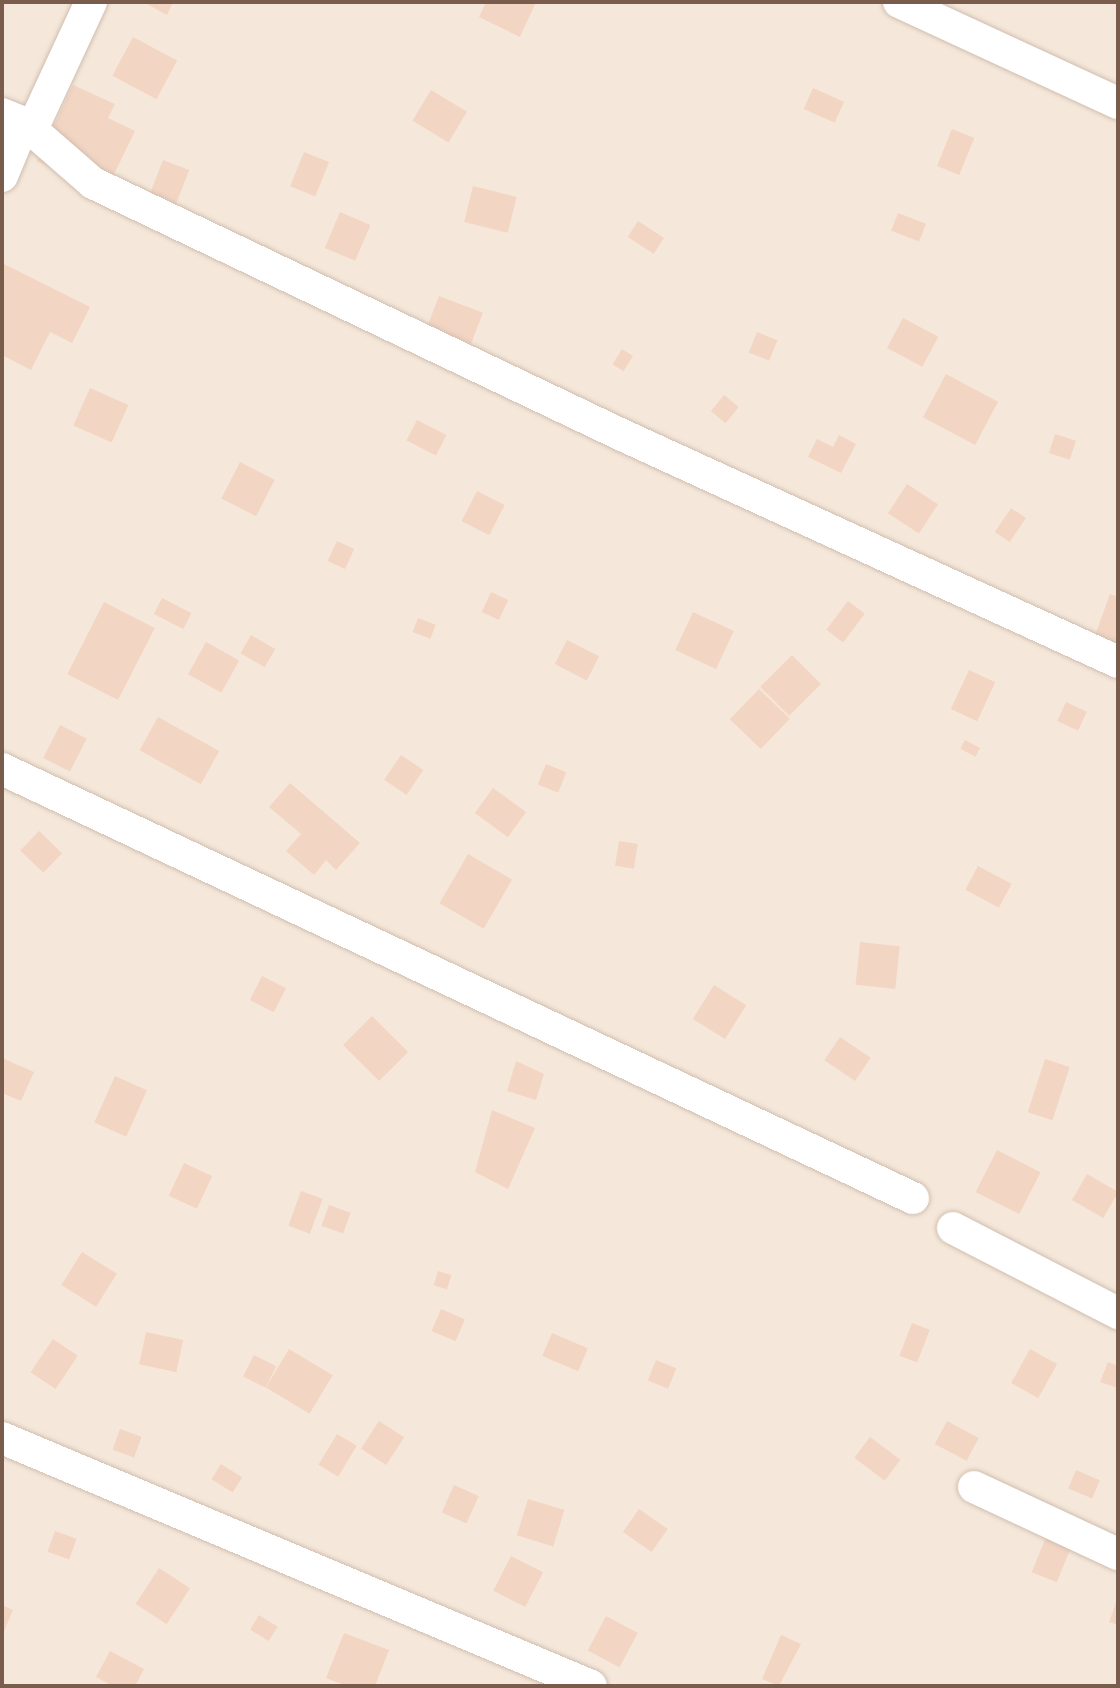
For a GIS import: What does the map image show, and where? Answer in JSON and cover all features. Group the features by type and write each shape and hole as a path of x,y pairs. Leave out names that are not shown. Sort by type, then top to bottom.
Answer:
{"street":[{"path":"13,119 33,127 91,2"},
{"path":"899,2 1118,103"},
{"path":"2,176 13,119"},
{"path":"13,119 93,183 622,435 1118,662"},
{"path":"2,769 913,1198"},
{"path":"953,1228 1118,1313"},
{"path":"2,1438 591,1686"},
{"path":"974,1487 1118,1554"}],"shaded area":[{"path":"2,2 1118,2 1118,1686 2,1686"}],"building":[{"path":"143,2 173,2 167,15"},
{"path":"486,2 536,2 520,37 479,17"},
{"path":"133,37 177,60 156,99 112,76"},
{"path":"73,85 115,104 108,118 135,131 105,193 37,161"},
{"path":"813,88 844,102 835,123 804,109"},
{"path":"431,90 467,112 448,142 412,121"},
{"path":"952,129 974,138 959,175 937,166"},
{"path":"304,152 329,162 315,196 290,186"},
{"path":"163,160 189,170 176,205 150,195"},
{"path":"473,186 517,197 508,233 464,222"},
{"path":"340,212 370,225 355,261 325,248"},
{"path":"898,213 926,224 919,241 891,231"},
{"path":"638,221 664,238 654,254 628,237"},
{"path":"2,263 90,307 72,343 50,332 31,370 2,355"},
{"path":"439,296 483,313 471,344 427,327"},
{"path":"903,318 938,337 922,367 887,348"},
{"path":"757,332 777,340 769,361 749,352"},
{"path":"622,349 633,356 623,371 612,364"},
{"path":"946,374 998,402 975,445 923,417"},
{"path":"90,388 128,405 112,443 73,425"},
{"path":"724,395 739,407 726,423 711,411"},
{"path":"417,420 446,435 436,455 407,440"},
{"path":"1055,434 1076,441 1070,460 1049,453"},
{"path":"839,435 856,444 841,473 808,457 817,439 833,447"},
{"path":"240,462 275,480 256,516 221,499"},
{"path":"907,484 938,504 919,534 888,513"},
{"path":"477,491 505,505 489,535 462,521"},
{"path":"1011,508 1026,518 1010,542 995,532"},
{"path":"337,541 354,549 345,569 328,561"},
{"path":"491,592 508,600 499,620 482,612"},
{"path":"1110,594 1118,597 1118,651 1093,641"},
{"path":"162,598 191,613 183,629 154,614"},
{"path":"848,601 865,614 843,642 826,630"},
{"path":"104,602 155,628 118,700 67,674"},
{"path":"693,612 734,631 716,669 675,650"},
{"path":"418,618 436,625 430,639 413,632"},
{"path":"251,635 275,649 265,667 240,653"},
{"path":"567,640 599,656 587,680 555,664"},
{"path":"206,642 239,660 221,693 188,674"},
{"path":"792,655 821,684 789,716 760,687"},
{"path":"969,670 995,682 977,721 951,709"},
{"path":"759,689 790,719 761,749 730,719"},
{"path":"1066,702 1087,712 1078,731 1057,721"},
{"path":"158,717 219,751 201,784 140,750"},
{"path":"60,725 87,739 70,772 43,758"},
{"path":"965,740 980,748 975,757 960,749"},
{"path":"401,755 423,770 407,795 384,780"},
{"path":"546,764 566,772 558,793 538,784"},
{"path":"290,783 360,843 336,870 326,860 314,875 286,851 301,834 269,807"},
{"path":"493,788 526,812 508,837 475,813"},
{"path":"39,831 62,853 43,873 20,850"},
{"path":"619,841 638,844 634,869 615,866"},
{"path":"468,854 512,879 484,929 440,903"},
{"path":"978,866 1012,884 999,908 965,890"},
{"path":"860,942 900,946 895,989 856,985"},
{"path":"262,976 286,988 274,1012 250,1000"},
{"path":"714,985 746,1005 725,1039 693,1019"},
{"path":"372,1016 408,1052 379,1081 343,1045"},
{"path":"840,1037 871,1058 855,1081 824,1060"},
{"path":"2,1058 34,1072 21,1101 2,1093"},
{"path":"1045,1059 1070,1067 1052,1120 1028,1112"},
{"path":"516,1061 544,1074 536,1100 507,1091"},
{"path":"115,1076 147,1090 126,1137 94,1123"},
{"path":"492,1110 535,1128 508,1189 475,1172"},
{"path":"997,1150 1041,1172 1019,1214 976,1192"},
{"path":"184,1163 212,1176 197,1209 169,1196"},
{"path":"1087,1174 1118,1192 1103,1218 1072,1200"},
{"path":"301,1191 323,1199 310,1234 288,1226"},
{"path":"329,1205 351,1213 343,1234 321,1226"},
{"path":"82,1252 117,1274 96,1307 61,1285"},
{"path":"438,1271 451,1275 447,1289 434,1285"},
{"path":"441,1309 465,1319 456,1341 432,1331"},
{"path":"912,1323 930,1330 917,1362 899,1356"},
{"path":"146,1332 183,1340 176,1372 139,1364"},
{"path":"552,1333 588,1348 578,1371 542,1356"},
{"path":"53,1339 78,1356 56,1389 31,1372"},
{"path":"289,1349 333,1375 310,1414 266,1388"},
{"path":"1030,1349 1057,1364 1038,1398 1011,1383"},
{"path":"254,1355 276,1366 265,1388 243,1376"},
{"path":"656,1360 676,1368 668,1389 648,1380"},
{"path":"1108,1362 1118,1366 1118,1388 1100,1382"},
{"path":"379,1421 404,1437 386,1465 361,1449"},
{"path":"947,1421 979,1438 967,1461 935,1444"},
{"path":"120,1429 142,1437 134,1458 112,1450"},
{"path":"337,1434 357,1446 338,1477 318,1465"},
{"path":"870,1437 900,1460 885,1481 854,1458"},
{"path":"221,1464 242,1477 233,1493 211,1479"},
{"path":"1076,1470 1100,1480 1092,1499 1068,1488"},
{"path":"454,1485 479,1496 466,1523 442,1512"},
{"path":"528,1499 564,1510 553,1546 517,1535"},
{"path":"639,1509 668,1529 652,1552 623,1532"},
{"path":"55,1531 77,1539 69,1560 47,1552"},
{"path":"1046,1537 1071,1547 1057,1582 1032,1572"},
{"path":"511,1556 543,1572 525,1607 493,1591"},
{"path":"159,1568 190,1588 167,1624 136,1604"},
{"path":"1118,1597 1118,1625 1109,1622"},
{"path":"2,1605 13,1610 2,1636"},
{"path":"259,1615 278,1627 269,1641 250,1629"},
{"path":"606,1616 638,1633 619,1667 588,1650"},
{"path":"344,1633 389,1650 375,1686 347,1686 326,1678"},
{"path":"781,1635 801,1644 779,1686 762,1679"},
{"path":"110,1651 144,1669 135,1686 113,1686 96,1677"}]}
